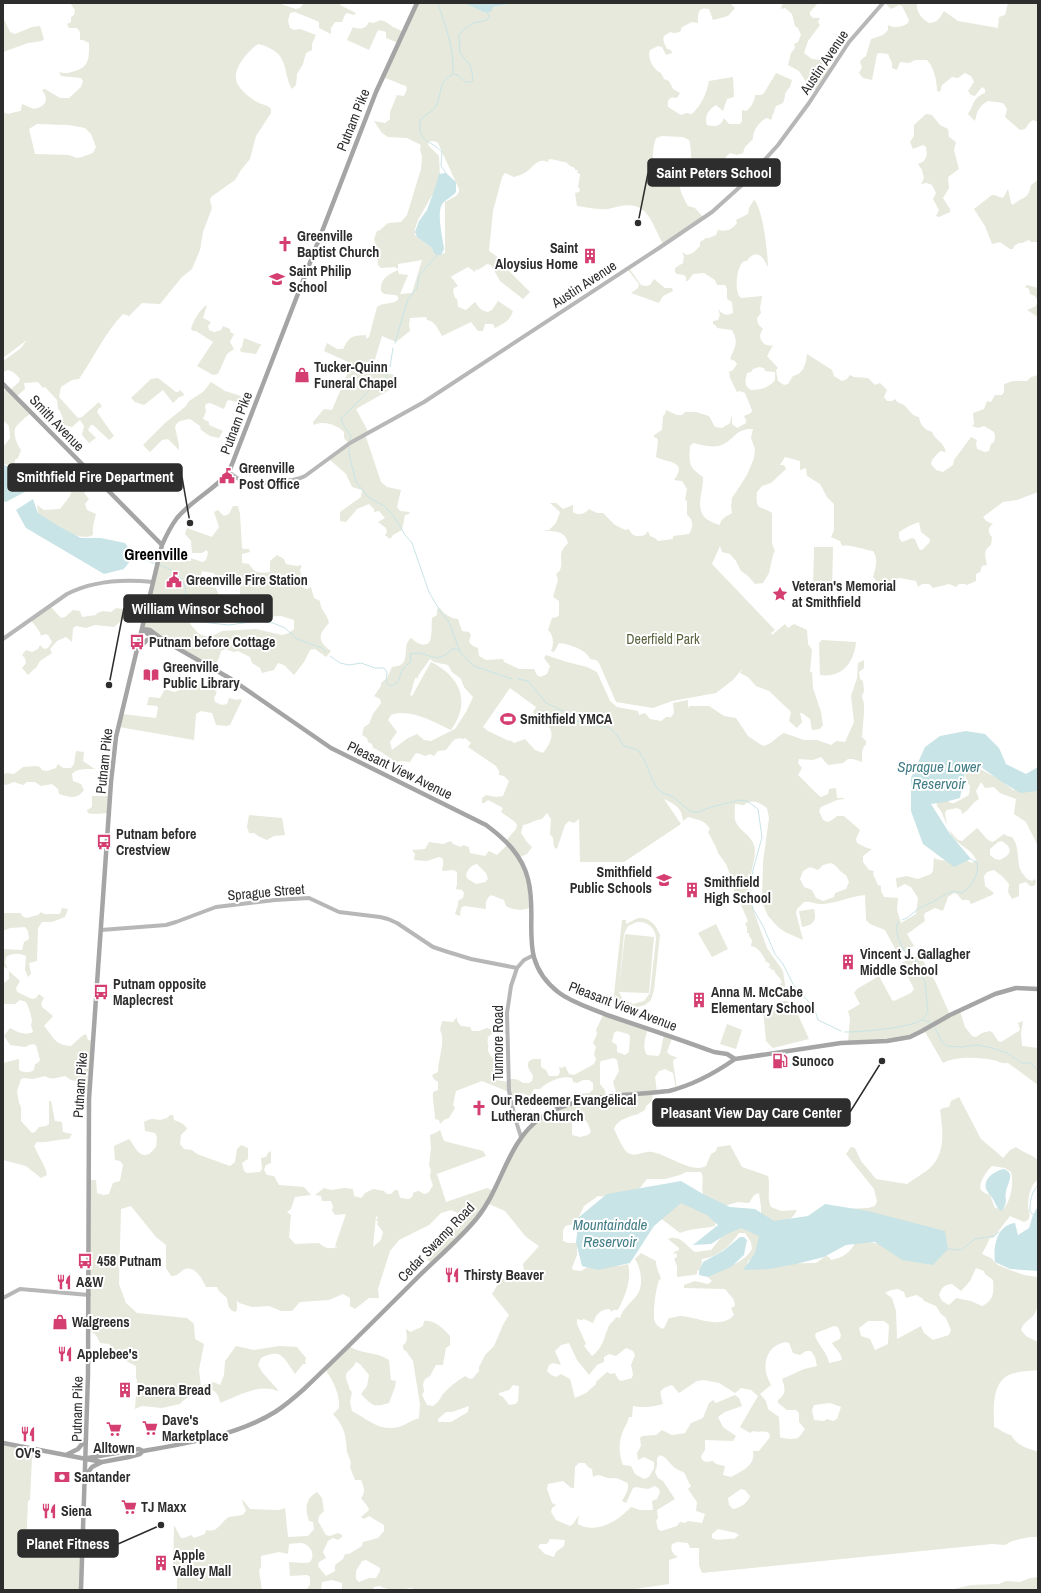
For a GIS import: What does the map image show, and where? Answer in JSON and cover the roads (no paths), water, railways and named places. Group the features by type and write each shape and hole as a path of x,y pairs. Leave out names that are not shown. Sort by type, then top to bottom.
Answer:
{"main road":[{"name":"Putnam Pike","path":"81,1590 87,1437 89,1099 114,753 117,732 162,546 167,534 177,518 222,481 229,472 376,92 417,3"},
{"name":"Smith Avenue","path":"3,384 162,546"},
{"name":"Pleasant View Avenue","path":"142,629 148,634 163,640 231,679 331,748 486,825 498,834 515,852 522,863 528,879 532,956 538,969 548,982 557,992 570,1000 714,1052 727,1054 735,1059 842,1043 887,1041 910,1037 922,1032 950,1015 995,994 1016,988 1038,989"},
{"path":"137,651 147,640 152,638 163,640"},
{"name":"Cedar Swamp Road","path":"86,1458 102,1462 130,1457 140,1454 143,1451 199,1440 230,1432 262,1419 292,1399 350,1344 476,1219 488,1203 514,1148 521,1137 542,1118 566,1105 589,1100 669,1091 682,1088 710,1075 735,1059"},
{"path":"66,1454 78,1449 87,1437"},
{"path":"3,1443 86,1458"},
{"name":"Cedar Swamp Road","path":"86,1458 139,1449 143,1451"},
{"path":"86,1476 92,1467 102,1462"}],"street":[{"name":"Austin Avenue","path":"229,472 241,480 249,482 290,480 299,479 305,476 350,443 430,398 699,222 742,185 770,155 801,114 848,42 883,3"},
{"path":"3,638 76,589 100,582 126,580 153,582"},
{"name":"Sprague Street","path":"101,930 166,925 216,907 275,900 309,898 339,912 388,919 397,923 433,947 471,959 517,968"},
{"path":"517,968 524,960 532,956"},
{"name":"Tunmore Road","path":"517,968 511,986 507,1013 509,1091 511,1106 521,1137"},
{"path":"3,1298 20,1289 89,1295"}],"water":[{"path":"464,3 514,3 493,7 491,12 484,12"},
{"path":"446,173 456,182 456,192 441,206 441,232 444,249 441,255 437,255 434,253 432,248 417,237 415,232 419,221 427,210 439,174"},
{"path":"3,464 26,477 32,488 6,502 3,501"},
{"path":"33,499 38,513 60,527 81,538 101,538 125,543 134,556 124,569 104,574 26,528 16,510"},
{"name":"Sprague Lower Reservoir","path":"966,731 985,734 999,748 1006,764 1026,774 1038,767 1038,791 1020,793 978,765 965,773 960,798 931,804 950,834 971,859 954,867 923,844 911,811 911,778 925,747 940,736"},
{"path":"1004,1169 1010,1173 1010,1179 1006,1192 1006,1202 1002,1211 997,1207 986,1189 986,1182 990,1176 997,1171"},
{"name":"Mountaindale Reservoir","path":"681,1181 730,1207 755,1209 774,1221 808,1216 825,1204 868,1211 945,1231 948,1249 933,1265 902,1260 875,1242 846,1245 824,1257 796,1264 769,1269 743,1270 755,1253 759,1236 741,1228 725,1235 711,1244 693,1245 718,1225 707,1215 681,1203 654,1226 630,1263 598,1270 582,1266 576,1242 579,1217 607,1194"},
{"path":"1038,1206 1038,1271 1010,1269 995,1262 996,1243 1000,1232 1009,1225 1015,1223 1018,1235 1029,1228 1033,1215"},
{"path":"740,1237 744,1237 747,1240 744,1255 731,1267 708,1277 699,1275 703,1262 723,1251"}],"waterway":[{"path":"438,4 447,29 451,46 453,73"},
{"path":"446,173 441,166 442,152 423,137 421,134 420,121 436,106 442,84 448,77 453,74 458,75 465,82 472,82 473,77 470,65 460,53 459,35 473,23 487,20 489,16 487,12"},
{"path":"395,343 408,299 417,288 419,276 437,255"},
{"path":"390,367 393,348"},
{"path":"350,440 351,436 341,418 371,388 383,386 388,372"},
{"path":"349,447 349,454 356,482 368,497 384,506 393,515 405,535 412,543 429,592 440,611 449,622 460,652 474,666 512,679"},
{"path":"134,556 156,564"},
{"path":"160,565 175,573 182,579 186,592 186,609 193,621 229,625 258,621 273,623 285,628 297,639 322,648 326,652"},
{"path":"330,656 340,663 349,665 361,663 375,668 384,668 387,672 386,682 390,686 396,684 403,669 411,662 410,654 417,653 436,658 441,657 452,649 459,649"},
{"path":"518,679 528,681 546,703 566,712 577,721 608,727 617,735 624,746 638,750 645,761 657,788 663,793 672,796 691,812 699,812 711,807 739,800 747,801 758,809 762,837 753,870 750,896 753,909 763,926 775,954 783,964 793,984 814,1008 818,1020 841,1031"},
{"path":"902,920 907,918 919,908 946,894 953,891 962,893 969,888 976,876 978,867 977,863 971,859"},
{"path":"898,922 898,938 906,953"},
{"path":"845,1032 907,1025 921,1020 928,1013 925,982 916,961 908,955"},
{"path":"922,1020 930,1022"},
{"path":"935,1028 942,1042 947,1046 962,1047 977,1045 992,1048 1007,1053 1022,1063 1031,1063 1038,1071"},
{"path":"1033,1215 1030,1211 1031,1200 1032,1194 1038,1185"},
{"path":"948,1249 961,1250 975,1239 994,1236 999,1232"}],"place":[{"name":"Saint Peters School","path":"638,223"},
{"name":"Greenville Baptist Church","path":"285,244"},
{"name":"Saint Aloysius Home","path":"590,256"},
{"name":"Saint Philip School","path":"277,279"},
{"name":"Tucker-Quinn Funeral Chapel","path":"302,375"},
{"name":"Greenville Post Office","path":"227,476"},
{"name":"Smithfield Fire Department","path":"190,523"},
{"name":"Greenville Fire Station","path":"174,580"},
{"name":"Veteran's Memorial at Smithfield","path":"780,594"},
{"name":"Putnam before Cottage","path":"137,642"},
{"name":"Greenville Public Library","path":"151,675"},
{"name":"William Winsor School","path":"109,685"},
{"name":"Smithfield YMCA","path":"508,719"},
{"name":"Putnam before Crestview","path":"104,842"},
{"name":"Smithfield Public Schools","path":"664,880"},
{"name":"Smithfield High School","path":"692,890"},
{"name":"Vincent J. Gallagher Middle School","path":"848,962"},
{"name":"Putnam opposite Maplecrest","path":"101,992"},
{"name":"Anna M. McCabe Elementary School","path":"699,1000"},
{"name":"Sunoco","path":"780,1061"},
{"name":"Pleasant View Day Care Center","path":"882,1061"},
{"name":"Our Redeemer Evangelical Lutheran Church","path":"479,1108"},
{"name":"458 Putnam","path":"85,1261"},
{"name":"Thirsty Beaver","path":"452,1275"},
{"name":"A&W","path":"64,1282"},
{"name":"Walgreens","path":"60,1322"},
{"name":"Applebee's","path":"65,1354"},
{"name":"Panera Bread","path":"125,1390"},
{"name":"Dave's Marketplace","path":"150,1428"},
{"name":"Alltown","path":"114,1429"},
{"name":"OV's","path":"28,1434"},
{"name":"Santander","path":"62,1477"},
{"name":"TJ Maxx","path":"129,1507"},
{"name":"Siena","path":"49,1511"},
{"name":"Planet Fitness","path":"161,1525"},
{"name":"Apple Valley Mall","path":"161,1563"}],"district":[{"name":"Greenville","path":"156,554"}],"park label":[{"name":"Deerfield Park","path":"663,639"}]}
